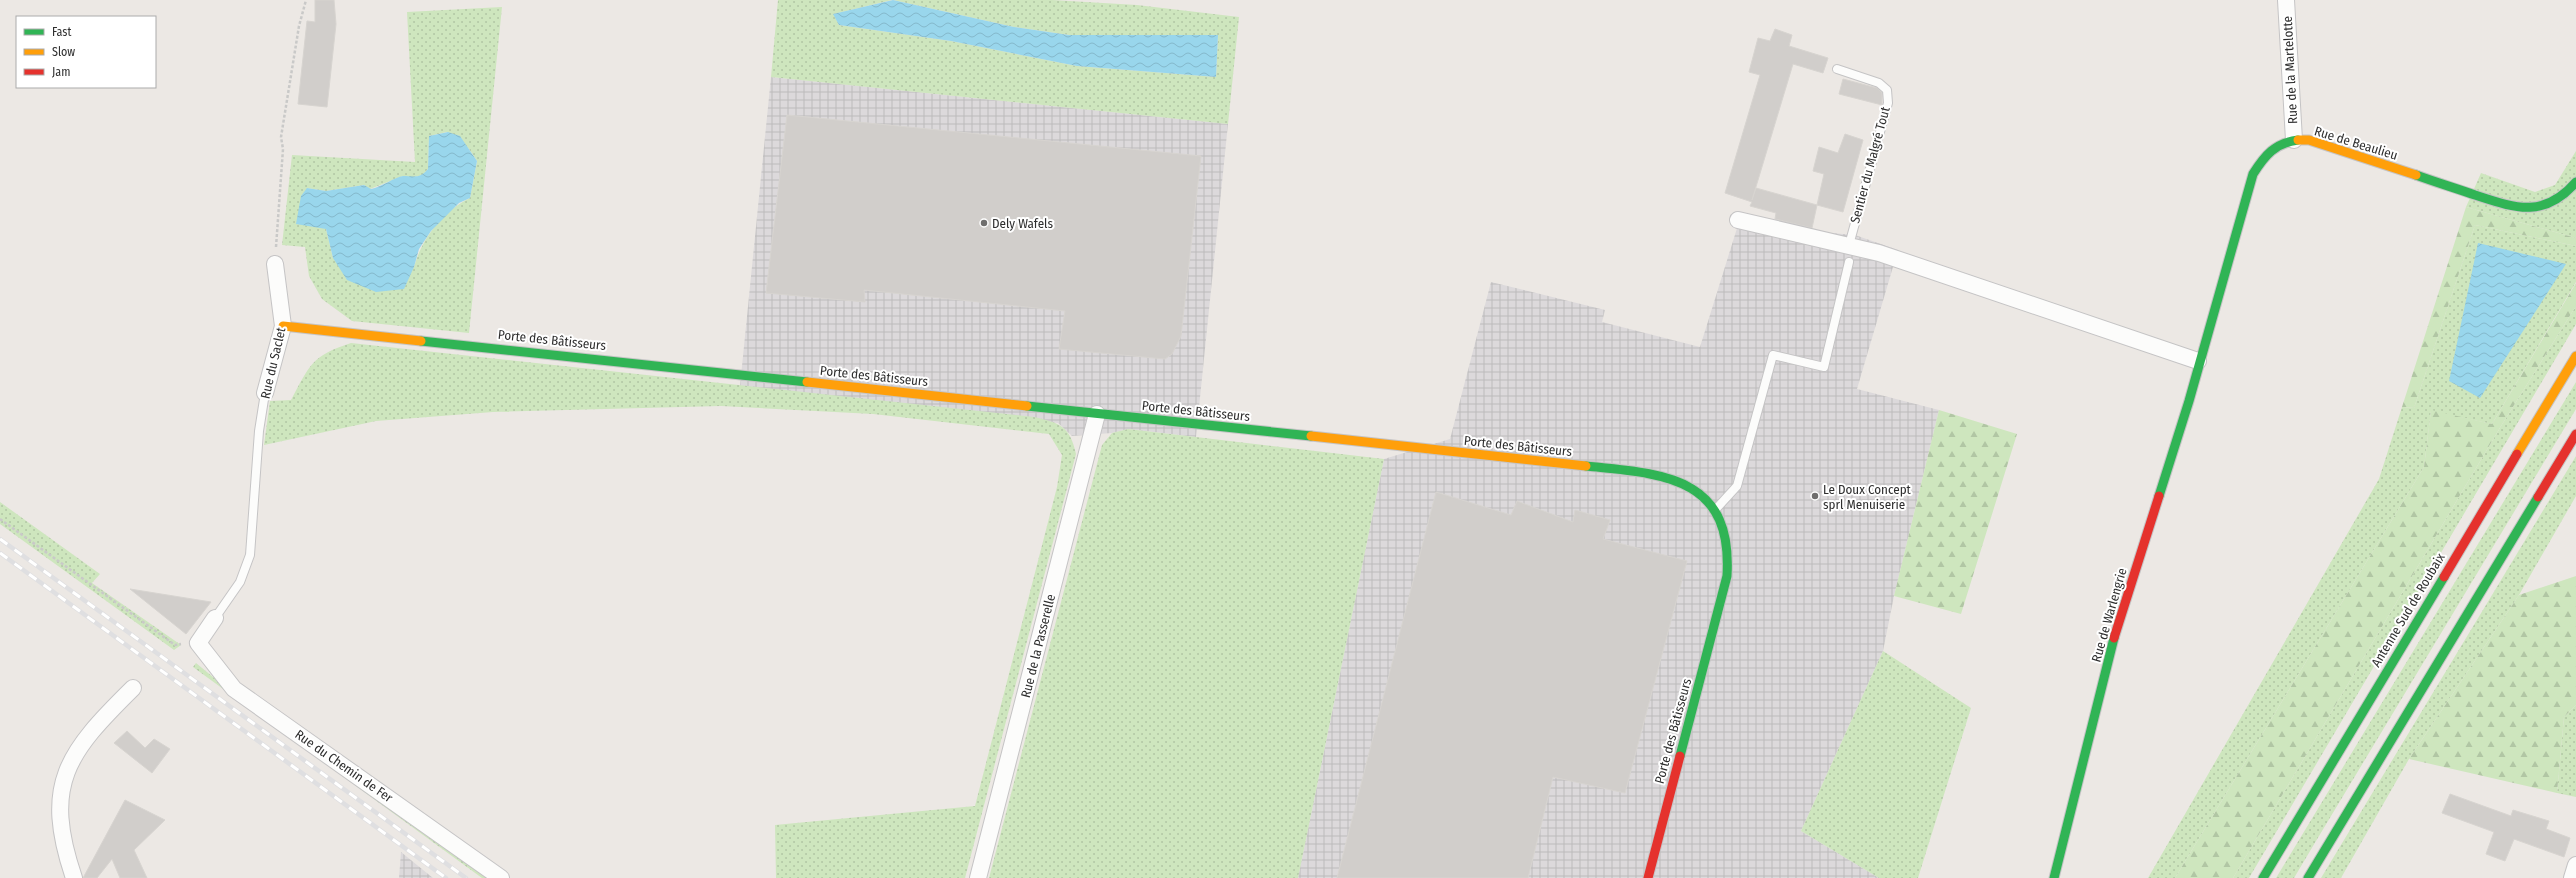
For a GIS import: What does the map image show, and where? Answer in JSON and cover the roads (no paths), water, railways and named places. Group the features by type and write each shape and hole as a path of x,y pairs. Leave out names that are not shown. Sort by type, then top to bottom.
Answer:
{"main road":[{"name":"Rue de Beaulieu","path":"2198,361 2253,174 2271,148 2281,142 2294,140 2320,144 2515,208 2528,208 2553,202 2576,182"},
{"name":"Porte des Bâtisseurs","path":"283,326 1654,473 1678,481 1697,491 1716,509 1730,555 1727,576 1648,878"},
{"name":"Antenne Sud de Roubaix","path":"2263,878 2576,356"},
{"name":"Rue de Warlengrie","path":"2054,878 2115,636 2189,401 2198,361"},
{"path":"2308,878 2576,434"}],"street":[{"name":"Rue de la Martelotte","path":"2286,0 2294,140"},
{"path":"1738,220 1849,245 1915,264 2198,361"},
{"name":"Rue du Saclet","path":"265,393 283,326 275,264"},
{"name":"Rue de la Passerelle","path":"978,878 1097,414"},
{"name":"Rue du Saclet","path":"198,643 215,618"},
{"name":"Rue du Chemin de Fer","path":"198,643 234,689 501,878"},
{"path":"74,878 62,836 59,812 60,788 66,769 93,728 133,688"},
{"path":"2572,878 2576,865"}],"lane":[{"name":"Sentier du Malgré Tout","path":"1837,69 1879,83 1887,90 1888,103 1849,245"},
{"path":"1716,509 1737,486 1773,355 1824,366 1849,262"},
{"name":"Rue du Saclet","path":"215,618 240,582 250,555 265,393"}],"water":[{"path":"893,0 1014,27 1069,35 1218,35 1216,77 1077,66 951,41 839,25 833,14"},
{"path":"448,132 460,136 477,161 470,198 459,203 431,231 419,249 414,267 404,289 376,292 347,280 333,258 326,229 296,224 301,196 307,188 326,191 364,185 371,189 403,176 419,176 428,169 429,136"},
{"path":"2478,243 2566,264 2480,398 2449,381"}],"railway":[{"path":"0,539 466,878"},
{"path":"0,553 446,878"}],"place":[{"name":"Dely Wafels","path":"984,223"},
{"name":"Le Doux Concept sprl Menuiserie","path":"1815,496"}]}
